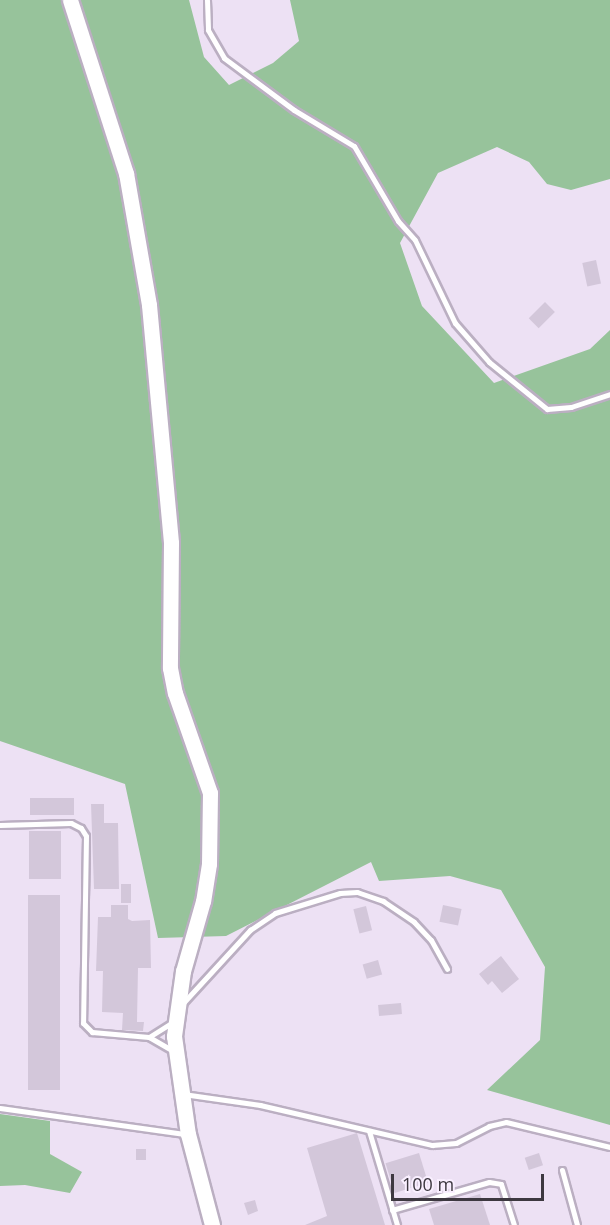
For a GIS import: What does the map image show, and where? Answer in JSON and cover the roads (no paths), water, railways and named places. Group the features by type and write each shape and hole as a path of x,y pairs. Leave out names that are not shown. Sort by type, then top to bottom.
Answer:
{"main road":[{"path":"70,0 126,173 149,305 170,531 170,668 175,693 210,793 209,864 203,900 176,1015 181,1094 188,1134 212,1225"}],"lane":[{"path":"207,0 208,30 224,58 294,110 354,146 371,168 398,221 415,240 455,323 489,362 547,409 571,407 610,394"},
{"path":"0,825 71,823 81,828 86,836 83,1023 92,1032 149,1038 177,1053"},
{"path":"149,1038 176,1015 250,930 275,913 340,892 357,892 383,901 414,922 431,940 447,969"},
{"path":"181,1094 260,1105 369,1131 446,1145 489,1126 506,1122 610,1147"},
{"path":"0,1108 188,1134"},
{"path":"369,1131 397,1225"},
{"path":"562,1170 578,1225"},
{"path":"392,1210 489,1182 501,1184 514,1225"}]}
